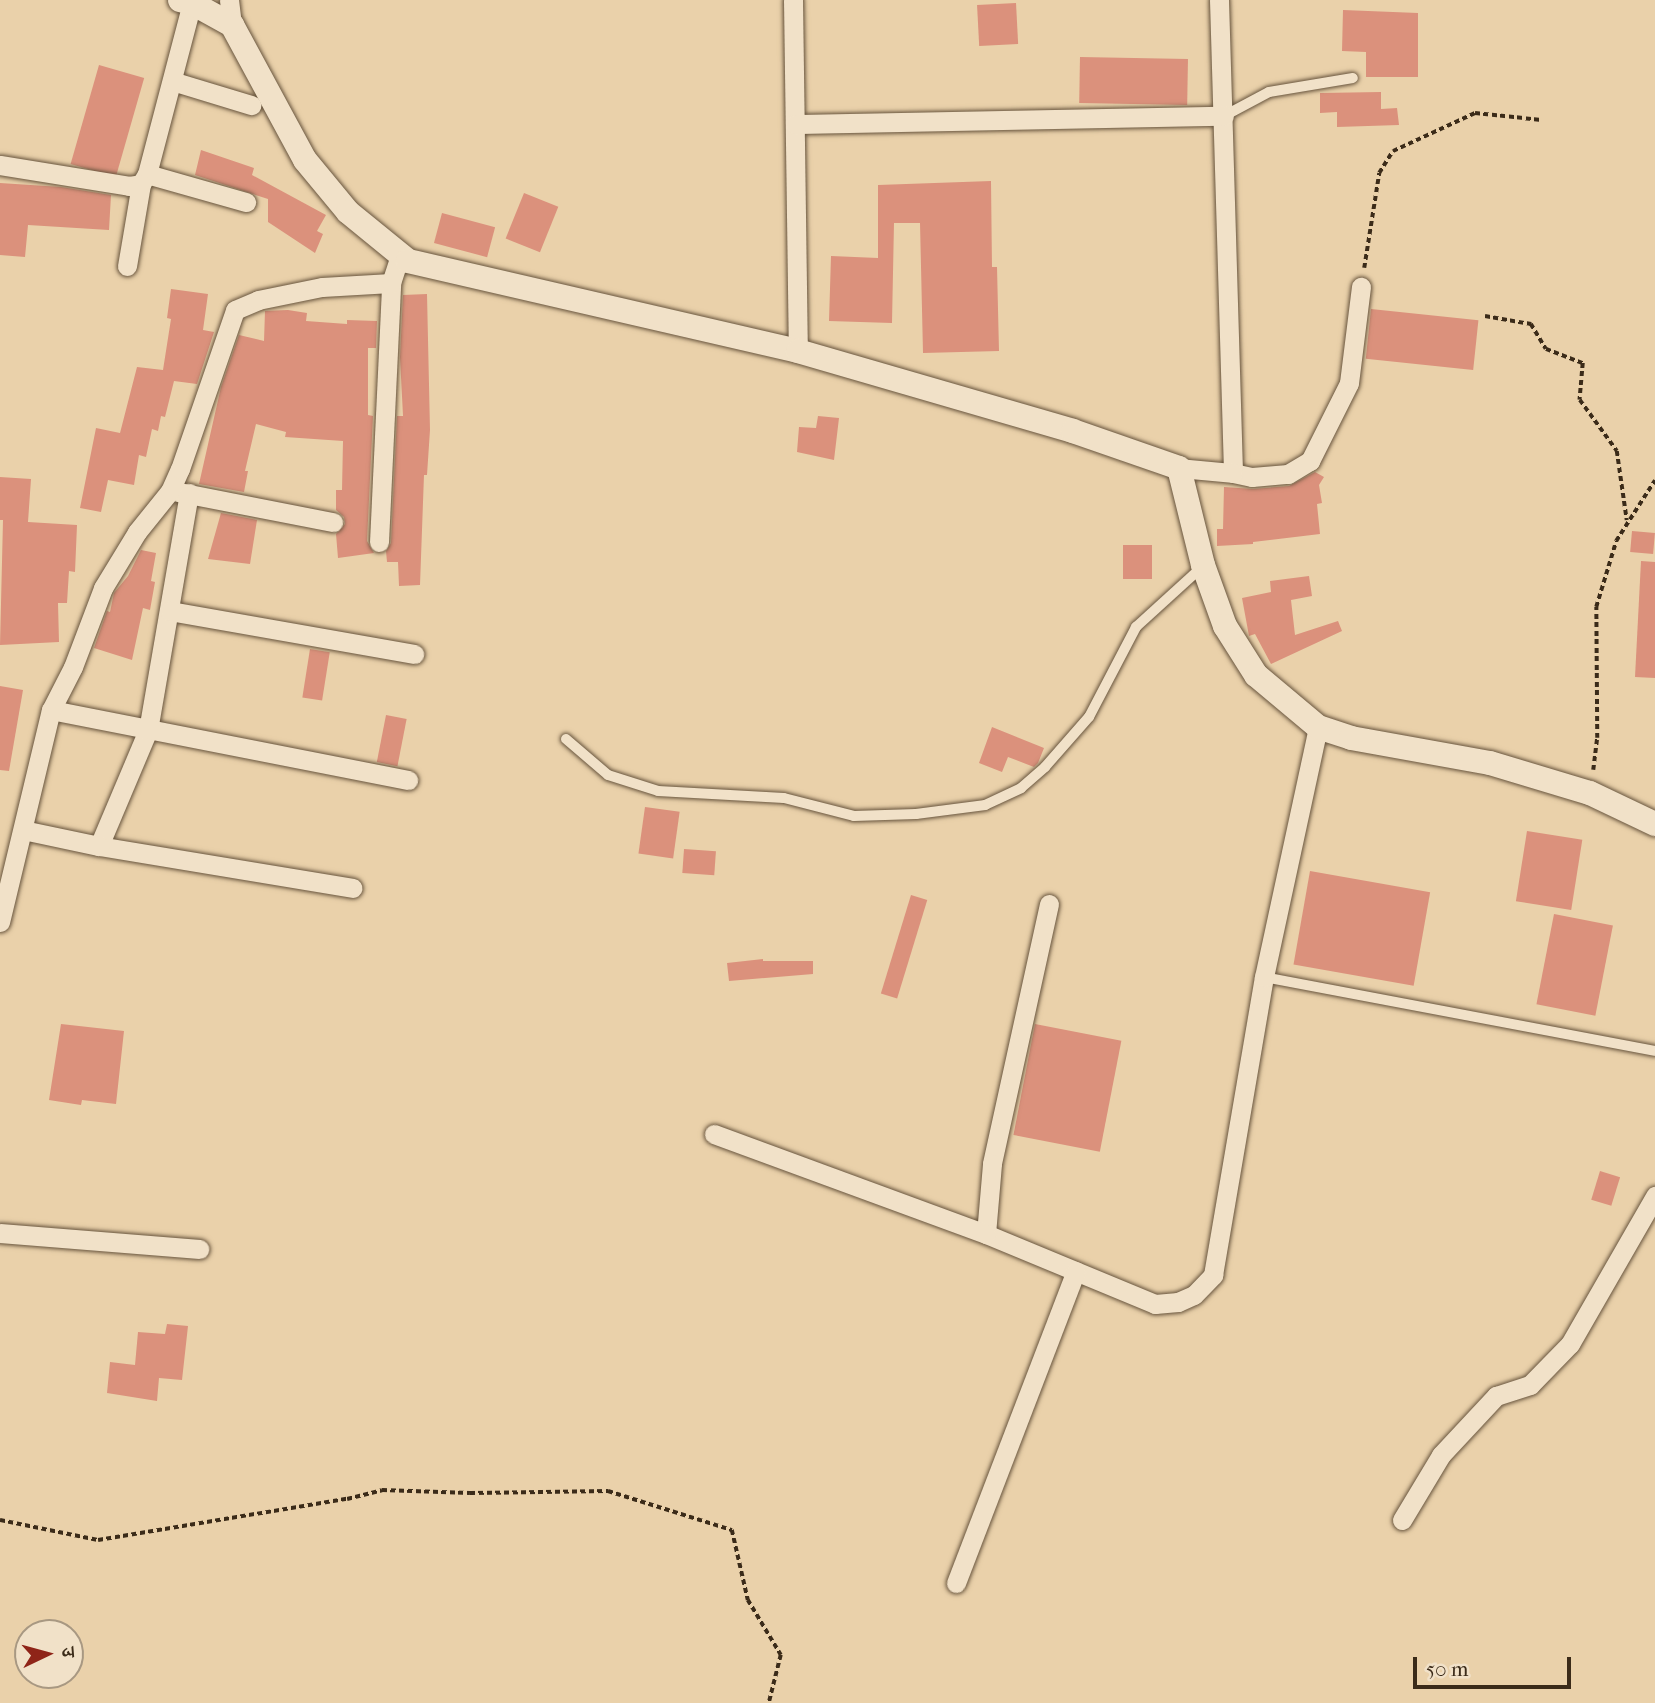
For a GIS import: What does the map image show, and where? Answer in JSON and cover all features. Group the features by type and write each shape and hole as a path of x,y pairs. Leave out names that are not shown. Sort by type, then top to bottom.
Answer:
{"street":[{"path":"229,0 232,25 305,160 348,212 408,261 798,351 1073,431 1180,468 1252,477 1288,474 1310,461 1349,383 1361,287"},
{"path":"793,0 798,351"},
{"path":"1219,0 1233,473"},
{"path":"127,266 144,179 172,81 186,1 232,25"},
{"path":"172,81 251,105"},
{"path":"795,124 1224,116"},
{"path":"0,165 129,186 144,179 246,202"},
{"path":"379,542 391,283 400,256"},
{"path":"99,846 148,730 170,611 179,492 185,457 235,310 258,300 322,287 391,283"},
{"path":"1180,468 1203,565 1225,626 1256,675 1318,727 1351,738 1490,763 1590,793 1655,824"},
{"path":"179,492 334,522"},
{"path":"0,922 51,710 73,667 103,588 137,532 179,492"},
{"path":"170,611 414,654"},
{"path":"51,710 408,780"},
{"path":"714,1134 986,1234 1155,1304 1178,1302 1194,1294 1213,1275 1264,977 1318,727"},
{"path":"23,830 99,846 353,888"},
{"path":"986,1234 992,1164 1049,904"},
{"path":"1402,1520 1441,1455 1496,1396 1530,1385 1570,1345 1655,1196"},
{"path":"0,1233 199,1249"},
{"path":"956,1583 1076,1271"}],"lane":[{"path":"1224,116 1269,92 1353,78"},
{"path":"566,739 608,775 658,791 784,798 853,816 916,814 985,805 1021,788 1045,767 1089,717 1136,627 1203,565"},
{"path":"1264,977 1655,1051"}],"path":[{"path":"1361,287 1379,173 1393,151 1475,113 1542,120"},
{"path":"1485,316 1531,324 1546,349 1583,363 1580,400 1617,451 1627,522"},
{"path":"1590,793 1597,738 1596,607 1616,541 1655,480"},
{"path":"0,1520 98,1539 347,1499 382,1490 470,1493 608,1491 732,1530 748,1600 781,1655 769,1703"}],"building":[{"path":"1016,3 1018,44 979,46 977,5"},
{"path":"1343,10 1418,13 1418,77 1366,77 1366,52 1342,51"},
{"path":"1080,57 1188,59 1187,105 1079,103"},
{"path":"99,65 144,78 116,177 71,164"},
{"path":"1381,92 1381,109 1397,108 1399,125 1337,127 1337,112 1320,113 1320,93"},
{"path":"201,150 254,168 252,175 326,215 317,231 323,234 315,253 268,222 268,199 195,175"},
{"path":"991,181 992,267 997,267 999,351 923,353 920,223 894,223 892,323 829,321 831,256 878,258 878,185"},
{"path":"0,183 61,187 111,195 109,230 28,225 25,257 0,255"},
{"path":"524,193 558,207 540,252 506,238"},
{"path":"442,213 495,227 487,257 434,243"},
{"path":"171,289 208,294 203,330 214,332 197,384 174,381 165,417 161,416 158,431 152,429 146,457 139,455 134,485 108,480 101,512 80,508 96,428 120,433 137,367 163,370 171,319 167,318"},
{"path":"427,294 430,430 427,475 424,475 420,585 399,586 398,562 387,562 386,551 391,543 397,416 403,416 400,357 403,295"},
{"path":"1371,309 1478,320 1473,370 1366,359"},
{"path":"265,311 307,313 306,321 347,324 347,320 377,321 376,348 368,348 368,415 373,416 367,541 374,553 338,558 336,534 345,524 344,517 336,510 336,490 342,490 343,441 285,437 286,432 256,424 245,471 248,471 244,492 199,484 221,387 239,335 264,341"},
{"path":"818,416 839,418 834,460 797,452 799,427 816,428"},
{"path":"1315,472 1324,477 1319,485 1322,503 1317,504 1320,534 1253,544 1217,546 1217,529 1223,529 1224,487 1253,489 1289,486"},
{"path":"0,477 31,479 28,522 77,525 75,572 69,571 67,603 58,603 59,642 0,645 3,520 0,520"},
{"path":"221,513 257,520 250,564 208,559"},
{"path":"1632,531 1655,533 1653,554 1630,552"},
{"path":"1123,545 1152,545 1152,579 1123,579"},
{"path":"141,550 156,553 151,581 155,582 150,610 143,608 132,660 94,648 107,611 110,612 114,593 128,576"},
{"path":"1641,561 1655,562 1655,678 1635,677"},
{"path":"1309,576 1312,596 1291,600 1295,635 1338,621 1342,631 1271,664 1255,634 1249,636 1242,598 1271,592 1270,581"},
{"path":"310,649 330,652 322,701 302,697"},
{"path":"0,686 23,690 9,771 0,770"},
{"path":"386,715 407,719 397,766 377,762"},
{"path":"992,727 1044,748 1038,763 1034,767 1008,757 1002,772 979,763"},
{"path":"645,807 680,812 673,858 638,854"},
{"path":"1527,831 1582,840 1571,910 1516,901"},
{"path":"684,849 716,851 714,875 682,873"},
{"path":"1310,871 1430,892 1414,986 1294,965"},
{"path":"911,895 927,900 897,998 881,993"},
{"path":"1554,914 1613,925 1595,1016 1536,1004"},
{"path":"763,959 813,961 813,974 729,981 727,963"},
{"path":"61,1024 124,1031 116,1104 82,1100 81,1105 49,1100"},
{"path":"1035,1024 1121,1041 1100,1152 1013,1135"},
{"path":"1600,1171 1620,1177 1611,1206 1591,1200"},
{"path":"167,1324 188,1326 182,1380 159,1378 157,1401 107,1393 110,1362 135,1365 138,1332 165,1334"}]}
